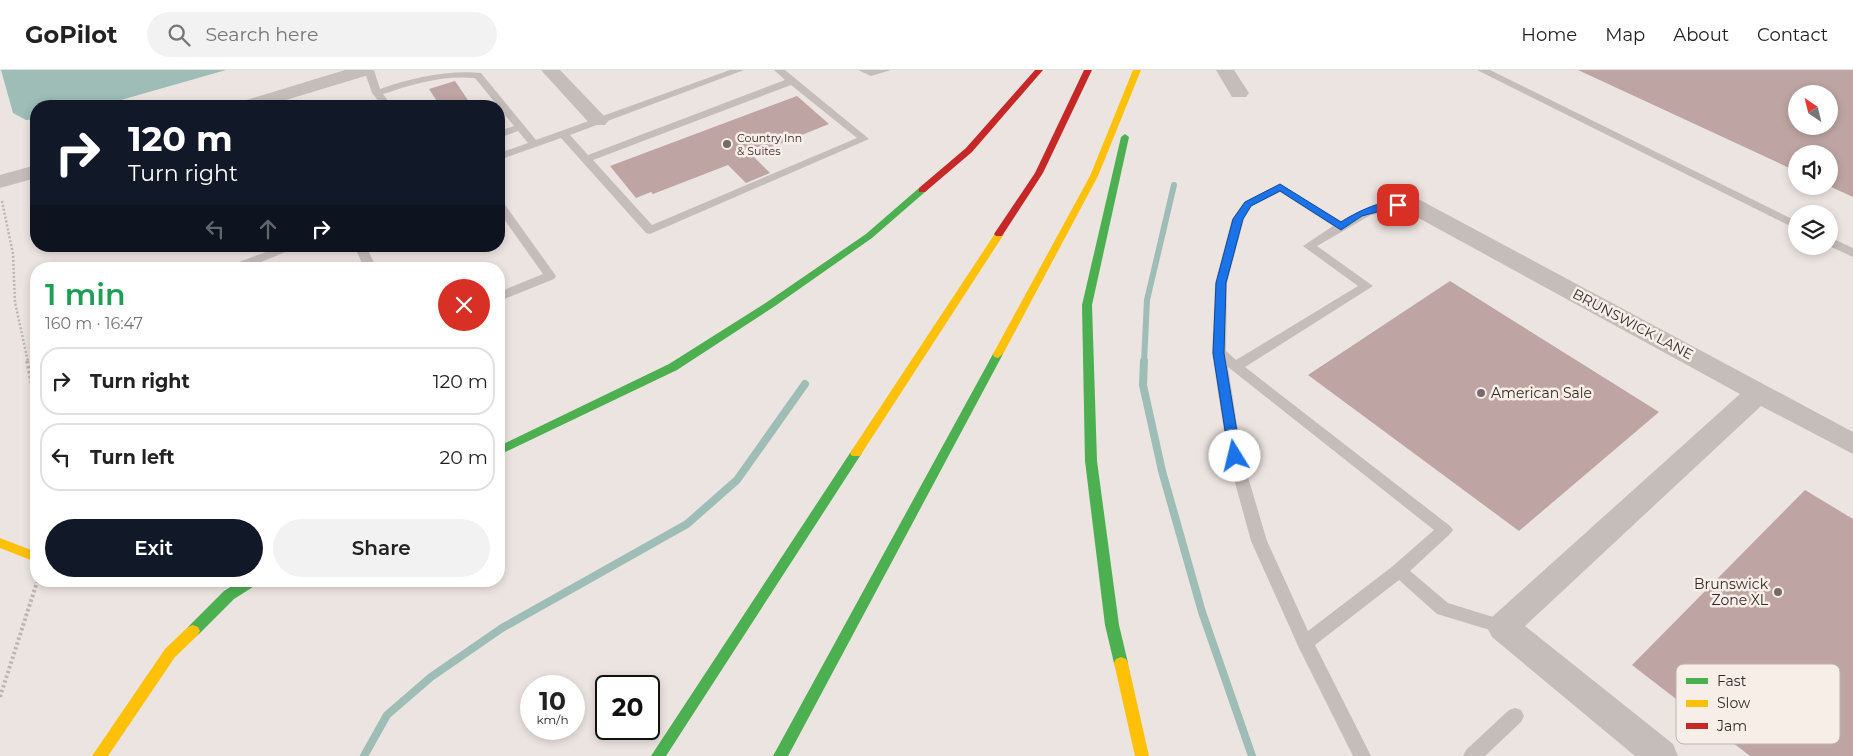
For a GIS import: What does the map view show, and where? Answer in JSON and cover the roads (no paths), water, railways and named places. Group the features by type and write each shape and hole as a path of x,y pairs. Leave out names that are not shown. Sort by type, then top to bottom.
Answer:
{"highway":[{"path":"505,448 673,367 771,304 869,236 969,150 1039,70"},
{"path":"658,756 1039,173 1088,70"},
{"path":"780,756 1094,176 1137,70"},
{"path":"1142,756 1112,625 1091,461 1087,305 1128,122 1146,70"},
{"path":"0,543 30,555"},
{"path":"100,756 170,653 229,595 242,587"}],"street":[{"path":"267,100 367,70"},
{"path":"1225,70 1239,93"},
{"path":"556,71 598,121"},
{"path":"1,190 30,174"},
{"name":"BRUNSWICK LANE","path":"1412,205 1853,444"},
{"path":"1646,752 1503,627 1759,392"}],"lane":[{"path":"367,70 377,93 382,100"},
{"path":"505,155 739,70"},
{"path":"563,134 650,230 864,139 779,70"},
{"path":"863,70 868,74 886,70"},
{"path":"1482,70 1788,221"},
{"path":"377,93 436,74 469,72 478,75 498,100"},
{"path":"586,159 792,81"},
{"path":"505,109 534,144"},
{"path":"505,133 520,128"},
{"path":"1341,226 1280,187 1248,204 1238,219 1221,283 1219,353 1235,456 1259,541 1306,643 1362,756"},
{"path":"1236,366 1367,286 1309,246 1358,214 1385,206 1412,205"},
{"path":"505,212 550,276 505,295"},
{"path":"1838,246 1853,253"},
{"path":"251,262 278,252"},
{"path":"1219,353 1445,530 1399,571 1306,643"},
{"path":"1399,571 1443,609 1503,627"},
{"path":"1472,756 1515,716"}],"water":[{"path":"1,70 226,70 121,100 30,100 30,120 26,120 13,113"}],"waterway":[{"path":"1144,362 1147,300 1174,185"},
{"path":"1144,361 1143,385 1162,471 1202,612 1252,756"},
{"path":"364,756 387,715 431,677 502,628 687,524 737,480 805,384"}],"place":[{"name":"Country Inn & Suites","path":"727,144"},
{"name":"American Sale","path":"1481,393"},
{"name":"Brunswick Zone XL","path":"1778,592"}]}
